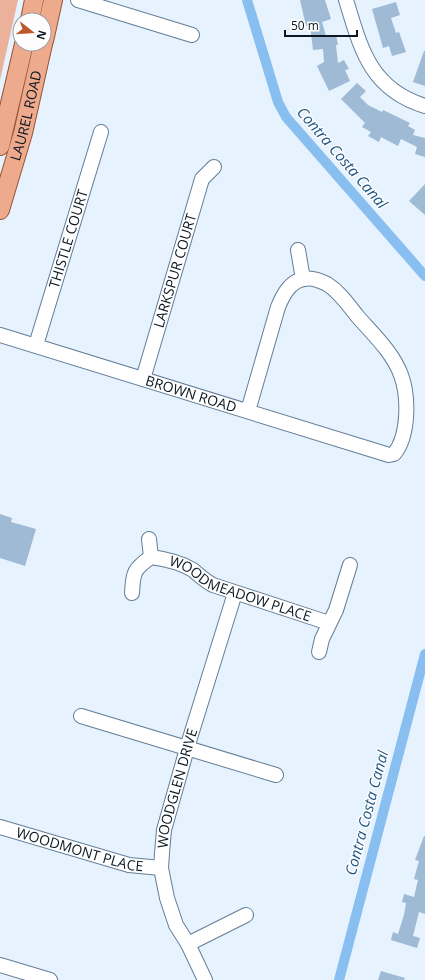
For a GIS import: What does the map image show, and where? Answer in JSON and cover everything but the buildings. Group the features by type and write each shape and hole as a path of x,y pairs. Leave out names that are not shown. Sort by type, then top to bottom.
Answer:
{"main road":[{"path":"32,12 34,0"},
{"path":"50,12 53,0"},
{"name":"LAUREL ROAD","path":"0,146 22,52"},
{"name":"LAUREL ROAD","path":"0,210 23,133 41,52"}],"street":[{"path":"78,0 192,35"},
{"path":"346,0 362,49 373,69 389,87 398,94 425,106"},
{"name":"THISTLE COURT","path":"36,345 101,132"},
{"name":"LARKSPUR COURT","path":"143,379 202,179 214,167"},
{"path":"248,411 283,294 291,285 303,278 298,250"},
{"name":"BROWN ROAD","path":"0,335 389,455 394,454 399,448 407,415 406,393 402,376 395,362 338,294 326,284 313,279 303,278"},
{"name":"WOODMEADOW PLACE","path":"149,539 151,558"},
{"name":"WOODMEADOW PLACE","path":"132,593 132,579 138,567 151,558 166,559 186,566 194,571 204,581 234,593 329,623"},
{"path":"319,652 322,639 336,610 350,565"},
{"name":"WOODGLEN DRIVE","path":"205,980 188,944 176,925 167,898 161,868 164,830 234,593"},
{"path":"81,716 276,775"},
{"name":"WOODMONT PLACE","path":"0,827 129,865 161,868"},
{"path":"188,944 246,915"},
{"path":"0,965 50,980"}],"shaded area":[{"path":"0,0 18,0 15,12 12,12 12,27 0,80"}],"waterway":[{"name":"Contra Costa Canal","path":"247,0 278,102 286,117 425,276"},
{"name":"Contra Costa Canal","path":"339,980 425,654"}]}
